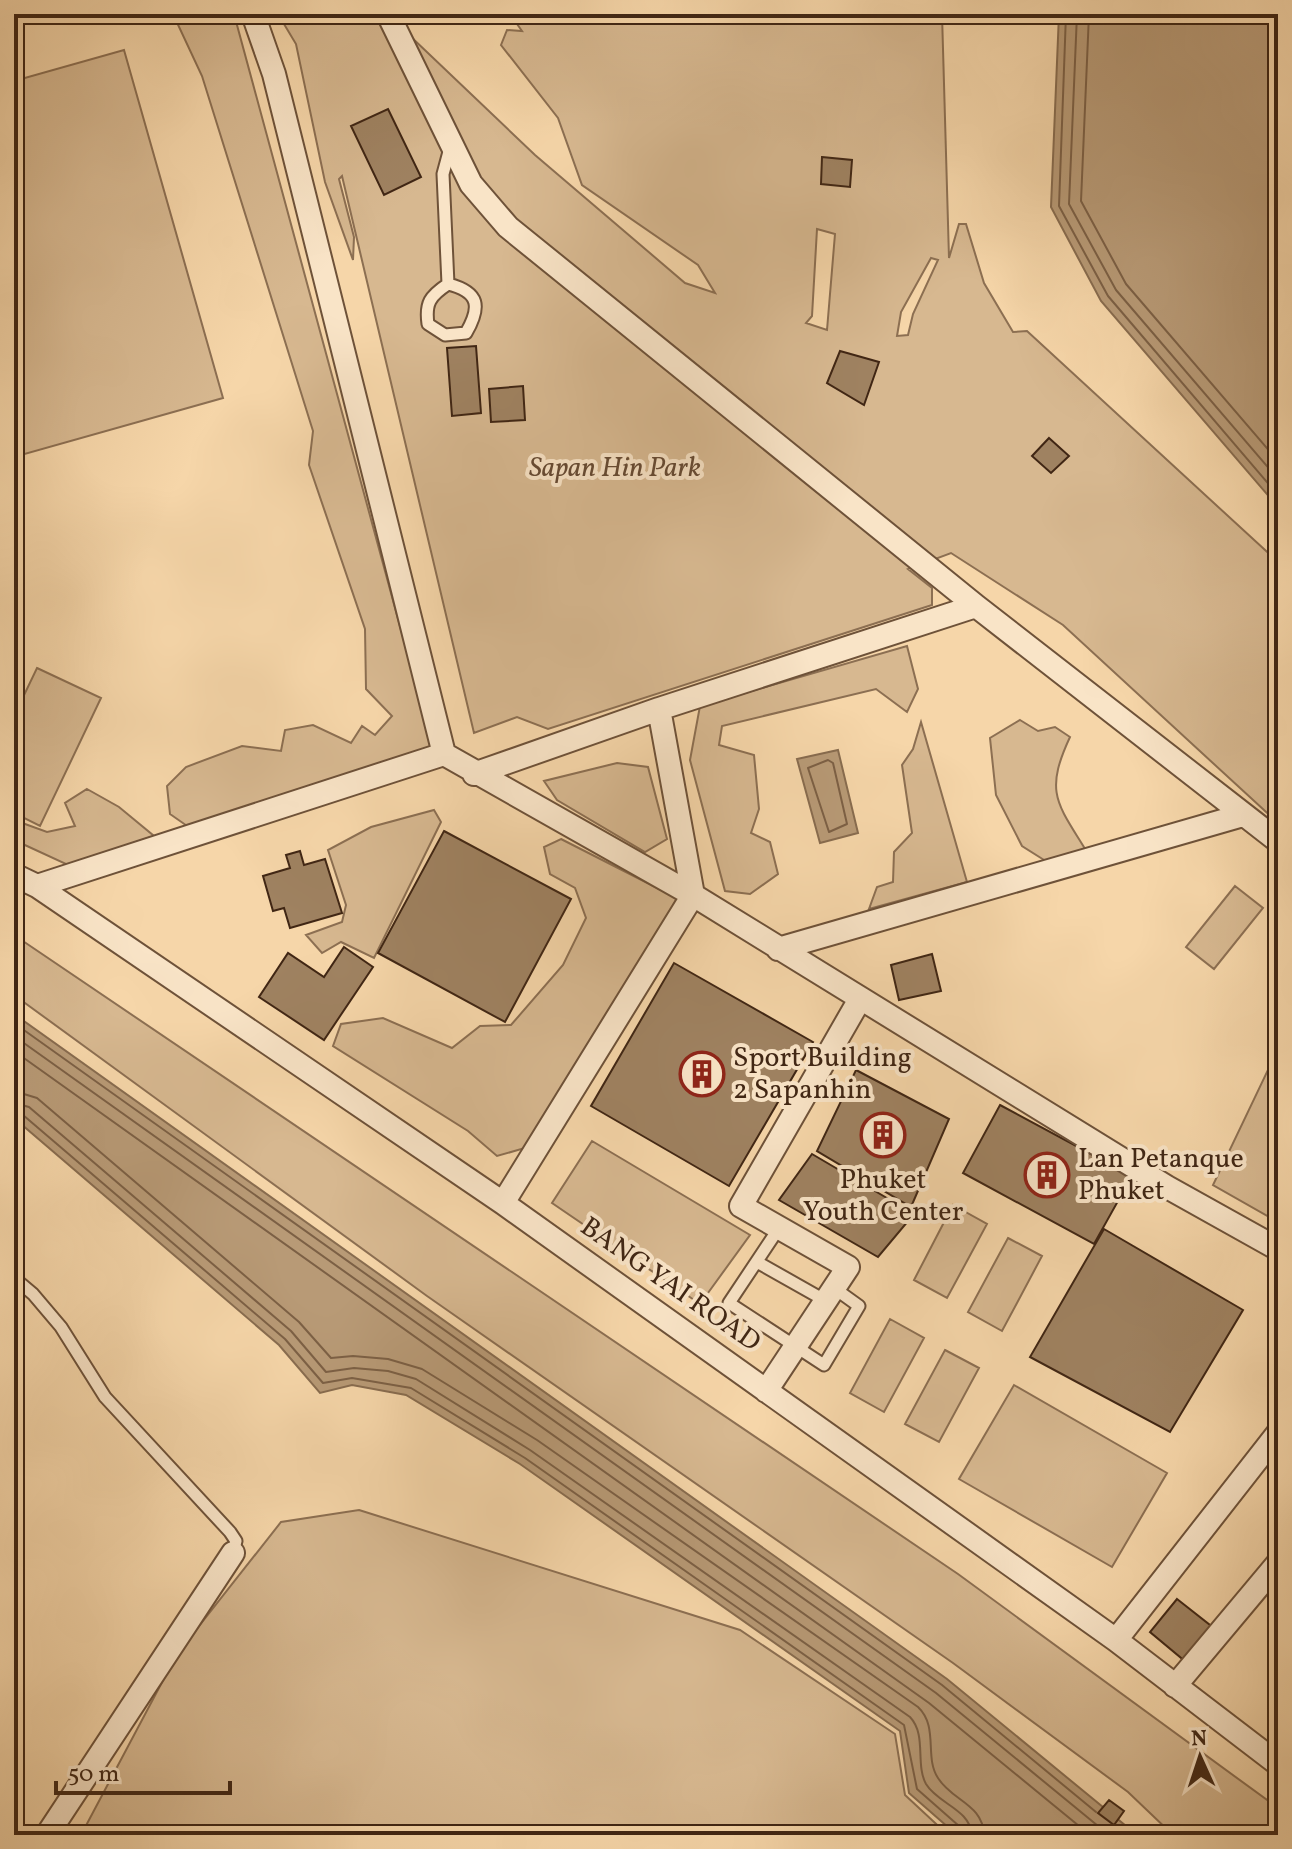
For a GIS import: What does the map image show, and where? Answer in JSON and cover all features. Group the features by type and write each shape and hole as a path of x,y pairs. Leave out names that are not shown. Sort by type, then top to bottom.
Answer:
{"street":[{"path":"253,14 274,74 444,754 474,774 693,895 1167,1187 1278,1249"},
{"path":"388,14 471,184 508,227 976,606 1278,841"},
{"path":"474,774 659,709 976,606"},
{"path":"503,1203 693,895 659,709"},
{"path":"37,886 444,754"},
{"path":"778,949 1243,815"},
{"name":"BANG YAI ROAD","path":"14,875 37,886 503,1203 1116,1640 1278,1764"},
{"path":"766,1391 848,1267 741,1206 860,999"},
{"path":"1116,1640 1278,1433"},
{"path":"47,1835 233,1553"},
{"path":"1175,1686 1278,1563"}],"lane":[{"path":"448,284 443,174 451,143"},
{"path":"448,284 466,289 474,300 477,314 466,333 445,335 428,324 426,308 431,295 448,284"},
{"path":"757,1262 859,1306 824,1365 729,1303 779,1228"},
{"path":"14,1278 33,1294 61,1327 105,1397 230,1532 236,1541 233,1553"}],"green space":[{"path":"173,14 234,14 433,748 190,828 170,814 167,786 186,767 242,746 281,751 285,730 313,725 351,743 362,726 375,735 392,716 366,689 365,629 309,465 313,431 202,76"},
{"name":"Sapan Hin Park","path":"278,14 387,14 535,155 685,283 715,293 698,265 582,185 558,118 501,45 507,30 522,31 510,14 942,14 949,258 959,224 966,224 984,283 1013,332 1027,331 1278,562 1278,823 1063,625 951,553 908,569 932,588 932,605 548,729 517,717 474,733 342,176 339,179 354,237 353,260 325,182 296,44","holes":["817,229 835,234 827,330 806,323 812,316","931,258 938,260 913,314 908,335 897,336 901,312"]},
{"path":"124,50 223,398 14,457 14,81"},
{"path":"907,646 918,689 907,712 876,689 722,726 719,745 754,755 759,809 751,833 770,842 778,874 750,894 725,891 690,760 700,706"},
{"path":"37,668 101,698 40,826 14,813 14,716"},
{"path":"1020,720 1038,731 1055,727 1070,737 1057,772 1056,785 1062,809 1087,852 1052,865 1022,846 996,795 990,738"},
{"path":"921,722 967,882 869,909 877,887 893,882 894,852 912,833 902,765 913,749"},
{"path":"617,763 648,767 667,839 645,852 557,800 544,781"},
{"path":"87,789 119,807 154,836 68,865 14,840 14,820 47,832 75,826 65,803"},
{"path":"434,810 441,822 374,958 341,942 322,953 306,935 342,922 346,905 328,850 371,827"},
{"path":"561,839 677,898 657,939 525,1148 497,1156 468,1131 333,1046 341,1024 383,1018 452,1048 480,1026 511,1025 563,965 586,918 575,888 550,874 544,847"},
{"path":"1235,886 1263,908 1214,969 1186,947"},
{"path":"14,935 958,1574 1278,1808 1278,1835 1173,1835 1128,1792 953,1663 427,1296 14,995"},
{"path":"1278,1049 1278,1222 1213,1185"},
{"path":"592,1141 750,1235 700,1304 552,1203"},
{"path":"953,1205 987,1224 947,1298 914,1280"},
{"path":"1008,1238 1042,1256 1002,1331 968,1312"},
{"path":"890,1319 924,1338 884,1412 850,1393"},
{"path":"945,1350 979,1368 939,1442 905,1424"},
{"path":"1014,1385 1167,1473 1112,1567 959,1479"},
{"path":"359,1510 740,1630 895,1734 905,1795 948,1835 81,1835 177,1654 281,1522"}],"water":[{"path":"1059,14 1278,14 1278,507 1101,301 1051,207"},
{"path":"838,750 858,833 820,843 797,759"},
{"path":"14,1014 947,1679 1137,1835 957,1835 909,1793 900,1731 520,1464 406,1395 352,1385 320,1393 279,1345 14,1118"}],"building":[{"path":"388,109 421,177 384,195 351,126"},
{"path":"822,157 852,160 850,187 821,184"},
{"path":"476,346 481,413 452,416 447,348"},
{"path":"840,351 879,362 864,405 827,383"},
{"path":"523,386 525,420 491,422 489,389"},
{"path":"1049,438 1069,456 1051,473 1032,456"},
{"path":"444,831 571,899 505,1022 378,953"},
{"path":"300,851 304,865 325,859 342,913 290,928 284,908 273,911 263,876 290,868 286,855"},
{"path":"344,947 373,967 324,1040 259,997 288,953 324,977"},
{"path":"932,954 941,991 899,1000 891,965"},
{"name":"Sport Building 2 Sapanhin","path":"674,963 813,1042 729,1186 591,1106"},
{"name":"Phuket Youth Center","path":"856,1070 949,1119 911,1207 817,1151"},
{"name":"Lan Petanque Phuket","path":"1000,1105 1132,1176 1094,1244 963,1173"},
{"path":"812,1154 914,1214 878,1257 779,1200"},
{"path":"1104,1229 1243,1310 1170,1432 1030,1357"},
{"path":"1177,1599 1215,1629 1186,1662 1150,1632"},
{"path":"1109,1800 1124,1811 1114,1825 1098,1813"}],"place":[{"name":"Sport Building 2 Sapanhin","path":"702,1074"},
{"name":"Phuket Youth Center","path":"883,1135"},
{"name":"Lan Petanque Phuket","path":"1047,1175"}]}
